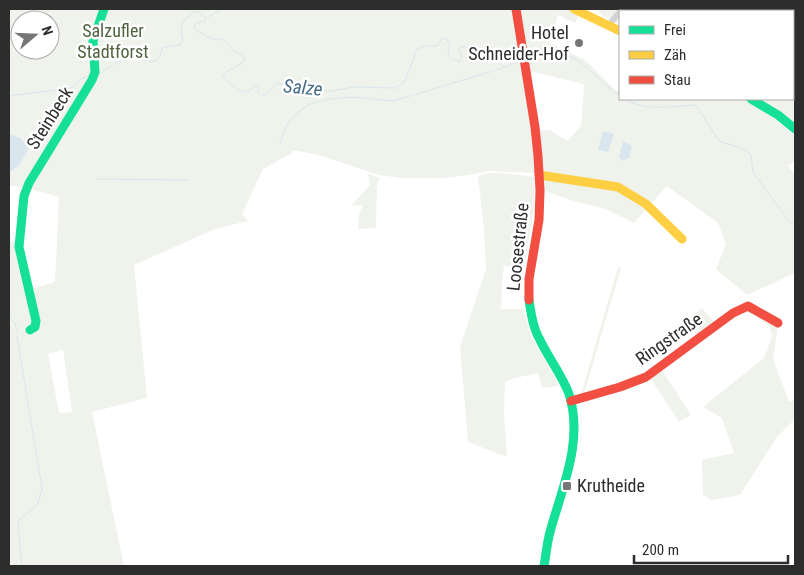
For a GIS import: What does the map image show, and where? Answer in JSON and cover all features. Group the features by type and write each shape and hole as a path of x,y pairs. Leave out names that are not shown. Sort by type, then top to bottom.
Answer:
{"street":[{"name":"Steinbeck","path":"30,330 35,327 36,321 19,247 24,196 29,183 93,76 93,40 104,9"},
{"name":"Loosestraße","path":"516,9 534,125 539,175 540,212 528,292 533,322 539,338 566,386 571,401 574,422 573,448 570,463 549,536 544,566"},
{"path":"574,9 619,30"},
{"path":"610,26 619,14"},
{"path":"753,100 778,115 795,129"},
{"path":"539,175 618,187 646,204 682,239"},
{"name":"Ringstraße","path":"571,401 620,387 646,377 733,313 748,306 778,323"}],"green space":[{"name":"Salzufler Stadtforst","path":"9,9 513,9 537,173 488,171 446,178 400,178 379,175 319,155 292,151 292,153 263,169 242,214 248,221 215,229 134,265 147,398 92,412 124,566 11,566 9,548 9,240 17,244 27,290 55,282 59,197 24,187 9,186 9,172 18,166 28,150 28,147 20,138 9,134","holes":["63,350 72,412 59,413 48,354"]},
{"path":"519,9 569,9 579,14 575,23 558,15 550,43 585,60 617,92 619,87 619,100 747,100 765,110 795,137 795,161 788,166 795,175 795,273 747,295 716,269 726,244 718,223 667,186 634,223 603,208 573,201 543,190 538,130 550,130 568,141 581,126 584,84 530,71"},
{"path":"600,9 795,9 795,126 757,100 794,100 794,10 619,10 619,24 598,13"},
{"path":"489,173 534,177 534,207 524,268 504,266 501,309 523,309 531,336 559,386 542,388 538,373 505,382 504,413 507,457 468,442 460,347 486,269 478,176"},
{"path":"368,174 380,178 377,184 376,228 358,229 359,215 363,205 351,206 370,185"},
{"path":"618,267 621,268 583,397 580,398"},
{"path":"702,308 716,325 699,338 685,322"},
{"path":"747,309 778,325 773,359 789,402 795,398 795,419 777,437 740,495 711,500 703,494 702,460 734,453 722,418 703,407 764,358 772,337 770,327 751,313 738,312"},
{"path":"662,370 691,415 679,422 651,379"}],"shaded area":[{"path":"603,131 614,134 608,152 598,150"},
{"path":"9,134 20,138 28,147 28,150 18,166 9,172"},
{"path":"623,141 632,146 629,158 622,161 619,157"}],"waterway":[{"path":"208,17 222,9"},
{"path":"264,9 270,9"},
{"name":"Salze","path":"98,74 127,58 156,61 160,56 162,48 180,45 183,39 182,24 192,12 198,12 206,18 205,21 194,25 194,29 212,39 222,39 233,50 243,56 245,60 243,62 223,75 228,81 236,89 247,92 255,86 258,87 258,92 262,95 267,94 277,83 312,92 354,87 396,88 405,81 415,51 424,46 437,46 442,38 446,38 450,45 448,54 453,60 460,61 462,56 458,49 465,46 474,56 484,58 494,52 502,53 500,65 505,67 521,61"},
{"name":"Salze","path":"529,57 544,53 557,53 569,56 619,95"},
{"path":"280,143 288,122 310,104 329,99 352,97 393,101 503,68"},
{"name":"Salze","path":"9,96 71,88 81,79 89,76"},
{"name":"Salze","path":"627,100 650,107 696,105 719,141 743,149 751,155 753,172 788,220 795,225"},
{"path":"97,179 188,180"},
{"path":"9,317 15,323 17,330"},
{"path":"17,336 42,488 38,504 19,520 22,566"}],"traffic: fast":[{"path":"30,330 35,327 36,321 19,247 24,196 29,183 92,80 95,72 93,41 104,9"},
{"path":"753,100 778,115 795,129"},
{"path":"529,300 538,335 569,394 574,429 570,464 550,532 544,566"}],"traffic: slow":[{"path":"574,9 619,31"},
{"path":"539,175 618,187 646,204 682,239"}],"traffic: jam":[{"path":"516,9 535,127 540,191 539,220 529,279 529,300"},
{"path":"571,401 620,387 646,377 733,313 748,306 778,323"}],"place":[{"name":"Hotel Schneider-Hof","path":"579,43"},
{"name":"Krutheide","path":"567,486"}]}
